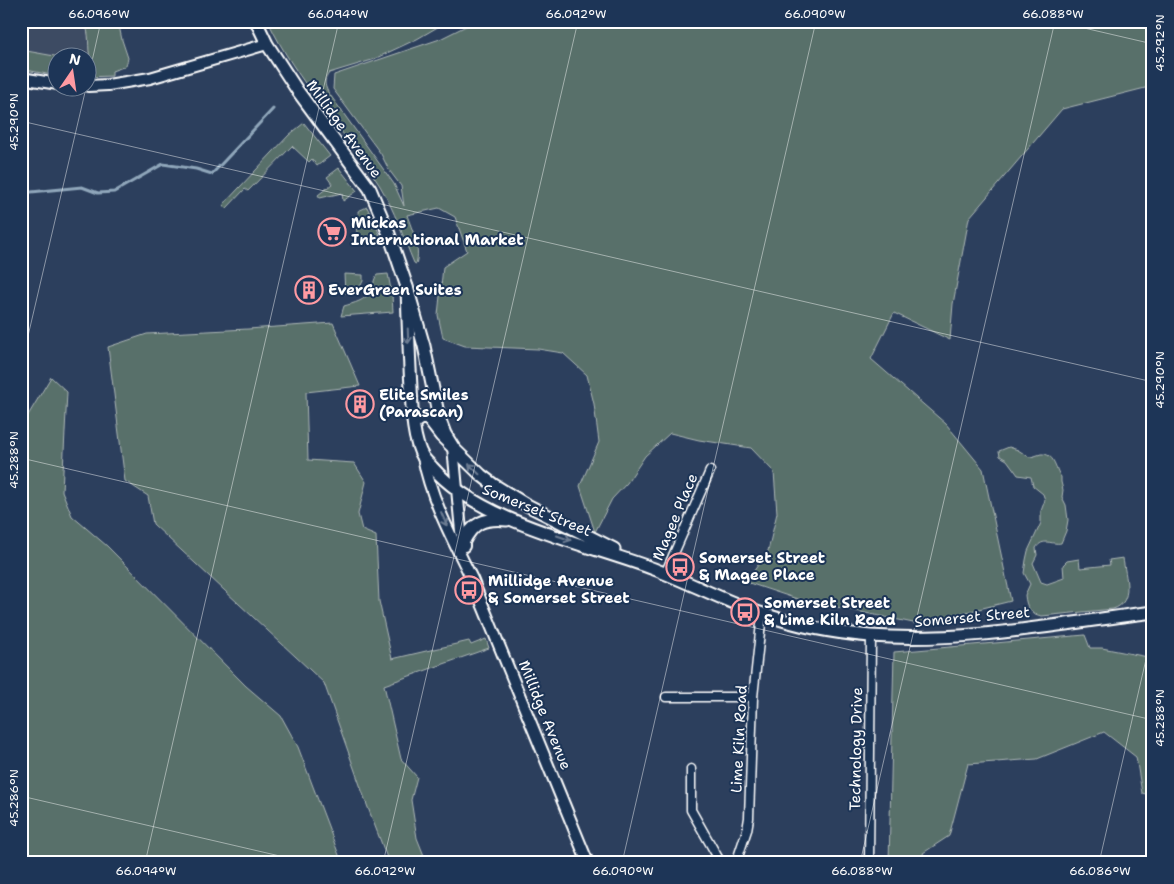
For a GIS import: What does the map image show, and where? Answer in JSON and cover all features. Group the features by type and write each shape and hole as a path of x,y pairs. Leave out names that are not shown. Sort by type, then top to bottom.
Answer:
{"main road":[{"name":"Millidge Avenue","path":"256,21 267,44 297,90 370,189 389,234 407,288 424,346 439,418 453,447"},
{"name":"Millidge Avenue","path":"407,288 414,423 422,457"},
{"name":"Somerset Street","path":"414,423 421,418 428,419 441,436 480,475 509,495 653,569"},
{"name":"Somerset Street","path":"422,457 458,491 493,511 518,522 653,569 762,614 794,624 871,636 927,638 960,636 1153,612"},
{"path":"463,543 469,530 486,520 518,522"}],"street":[{"path":"98,86 150,78 267,44"},
{"path":"21,78 48,82"},
{"name":"Millidge Avenue","path":"453,447 463,543 472,579"},
{"name":"Millidge Avenue","path":"422,457 433,494 472,579 588,863"},
{"name":"Magee Place","path":"665,574 710,472"},
{"name":"Lime Kiln Road","path":"736,863 749,818 753,697 762,614"},
{"name":"Technology Drive","path":"868,863 871,636"},
{"path":"666,697 753,697"},
{"path":"691,769 691,810 721,863"}],"shaded area":[{"path":"21,21 97,21 100,62 98,62 98,48 48,48 48,55 21,50"}],"green space":[{"path":"83,21 118,21 128,58 126,66 112,71 112,76 98,77 98,48 89,48 86,26"},
{"path":"268,21 448,21 417,39 372,60 329,73 325,80 328,92 394,184 404,206 401,186 389,170 381,154 333,89 334,75 440,39 476,21 1153,21 1153,86 1062,109 969,218 953,304 950,340 894,313 871,359 946,424 983,469 1011,601 918,624 794,598 746,582 768,551 777,513 774,472 751,448 699,440 670,433 645,456 627,483 612,499 595,532 580,486 599,442 594,404 587,375 563,353 538,349 465,346 443,338 438,315 443,267 467,251 455,217 439,208 407,215 417,245 416,264 414,263 380,186 293,65"},
{"path":"21,50 48,55 48,74 21,69"},
{"path":"304,123 330,156 317,166 312,159 309,162 292,146 248,191 245,189 226,209 223,205 289,135"},
{"path":"339,168 357,191 343,201 342,193 320,198 318,195 332,184 327,177"},
{"path":"367,207 380,235 358,245 356,222 359,222 358,211"},
{"path":"344,274 363,275 363,281 358,291 345,293"},
{"path":"388,274 393,312 341,316 344,306 359,301 369,294 377,275"},
{"path":"333,323 360,386 306,392 308,460 354,463 366,482 358,514 362,530 376,536 379,601 392,659 469,641 471,645 486,639 489,648 384,685 401,759 417,777 411,800 417,838 427,863 389,863 324,683 153,524 148,496 125,481 108,347 147,334"},
{"path":"51,377 67,392 62,491 72,516 107,546 246,686 281,716 298,747 342,863 21,863 21,427"},
{"path":"1009,447 1029,457 1046,454 1054,462 1061,477 1062,497 1066,505 1068,520 1066,531 1061,543 1045,542 1036,548 1037,555 1033,563 1041,582 1047,584 1064,578 1063,565 1067,561 1079,559 1080,568 1110,565 1109,560 1123,558 1127,588 1124,601 1120,606 1113,609 1042,616 1034,614 1029,609 1025,595 1030,584 1024,573 1028,551 1041,523 1041,511 1045,500 1043,494 1033,486 1031,477 1018,475 1007,460 1000,456 999,451"},
{"path":"1085,635 1090,648 1102,648 1153,658 1153,796 1142,793 1136,757 1104,732 1037,759 968,764 949,836 923,853 926,863 889,863 894,652"}],"waterway":[{"path":"21,193 82,187 98,193 114,192 163,164 196,169 212,174 273,109"}],"place":[{"name":"Mickas International Market","path":"332,232"},
{"name":"EverGreen Suites","path":"309,290"},
{"name":"Elite Smiles (Parascan)","path":"360,404"},
{"name":"Somerset Street & Magee Place","path":"680,567"},
{"name":"Millidge Avenue & Somerset Street","path":"469,590"},
{"name":"Somerset Street & Lime Kiln Road","path":"745,612"}]}
